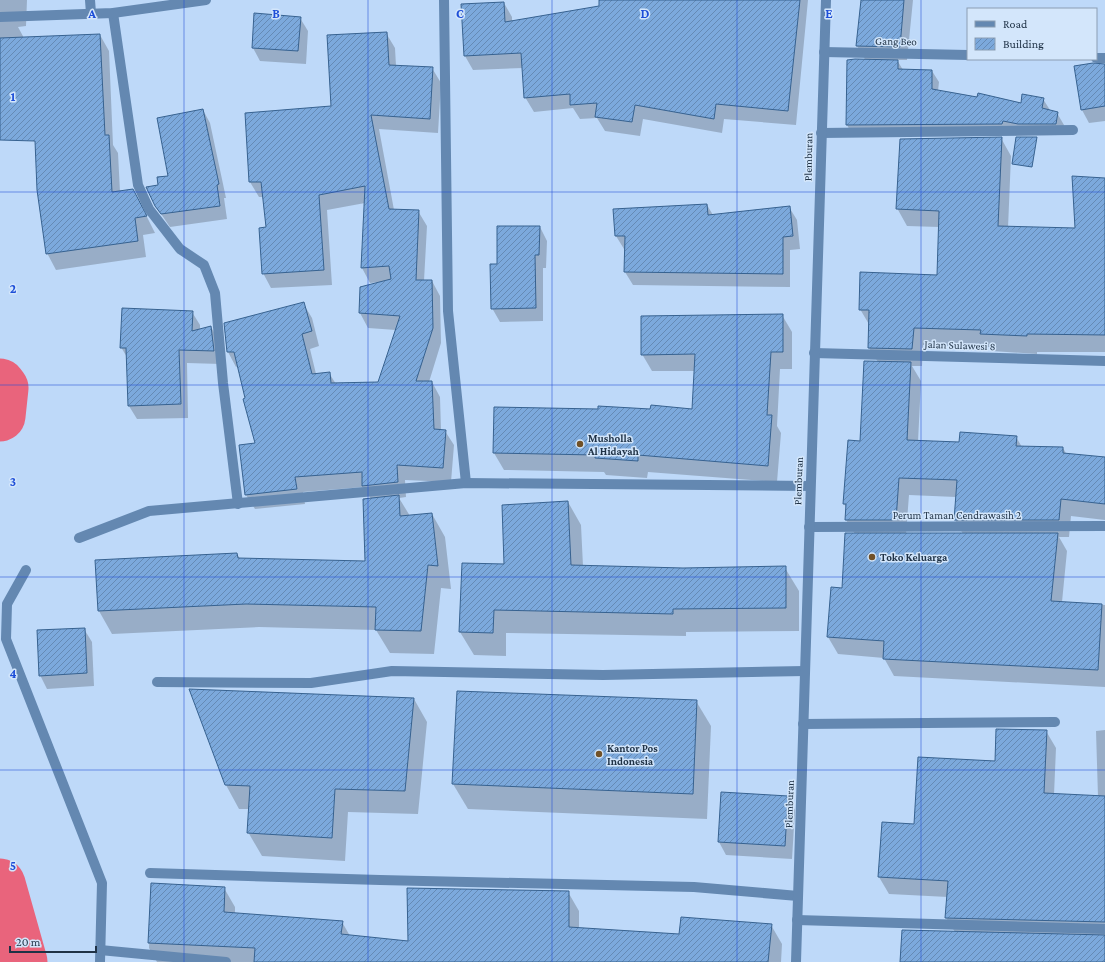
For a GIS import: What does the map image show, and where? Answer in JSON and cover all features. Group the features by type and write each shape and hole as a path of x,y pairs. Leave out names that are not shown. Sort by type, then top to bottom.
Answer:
{"street":[{"path":"90,0 91,14"},
{"path":"0,17 113,13 206,0"},
{"path":"444,0 448,311 466,483"},
{"name":"Plemburan","path":"796,962 826,0"},
{"path":"113,13 138,185 149,209 180,249 204,265 215,293 222,382 238,504"},
{"name":"Gang Beo","path":"824,52 967,55"},
{"path":"821,133 1073,130"},
{"name":"Jalan Sulawesi 8","path":"814,353 1105,361"},
{"path":"79,538 149,511 466,483 810,486"},
{"name":"Perum Taman Cendrawasih 2","path":"809,527 1105,526"},
{"path":"26,570 6,604 6,639 102,882 100,962"},
{"path":"157,682 310,683 392,671 603,675 805,671"},
{"path":"803,724 1054,722"},
{"path":"150,873 380,880 694,886 798,896"},
{"path":"797,920 1105,929"},
{"path":"100,950 226,962"}],"building":[{"path":"599,0 800,0 788,111 716,104 714,119 635,105 632,122 595,117 597,103 570,105 570,94 524,98 521,53 464,56 461,4 504,2 505,22 599,6"},
{"path":"861,0 904,0 900,47 856,46"},
{"path":"254,13 301,17 298,51 252,48"},
{"path":"387,32 389,65 433,67 430,119 371,115 389,209 419,210 416,280 432,280 433,328 416,381 432,381 434,429 446,430 443,468 397,465 398,482 362,486 362,472 295,477 297,489 245,495 239,445 255,443 243,399 245,398 234,352 227,352 224,323 304,302 312,331 302,334 312,374 330,372 331,383 378,382 400,316 359,313 360,287 391,279 389,266 361,268 365,186 319,195 324,270 262,274 259,228 266,227 261,182 249,182 245,113 331,106 327,35"},
{"path":"100,34 105,135 109,135 112,192 133,189 147,216 135,218 138,241 46,254 37,190 35,141 0,140 0,38"},
{"path":"847,60 898,60 898,69 932,70 932,89 977,97 978,93 1021,103 1022,94 1044,98 1042,108 1058,112 1056,124 1018,124 1003,121 1002,124 846,125"},
{"path":"1093,63 1105,64 1105,106 1081,110 1074,66"},
{"path":"203,109 219,184 217,185 220,206 161,214 155,206 146,187 158,185 157,177 168,176 157,118"},
{"path":"1002,137 998,226 1075,228 1072,176 1105,178 1105,335 1027,334 1027,336 980,334 981,330 914,328 912,349 868,348 869,310 859,310 860,272 937,275 939,211 896,209 900,139"},
{"path":"1016,137 1037,137 1032,167 1012,164"},
{"path":"707,204 708,215 790,206 793,236 783,237 783,274 624,272 625,236 615,236 613,209"},
{"path":"497,226 540,226 539,255 535,255 536,308 491,309 490,264 497,264"},
{"path":"122,308 193,311 192,331 211,326 214,351 179,350 181,404 128,406 126,348 120,348"},
{"path":"783,314 783,352 771,352 767,415 772,415 768,466 638,455 638,461 595,458 595,455 493,453 494,407 598,409 598,406 650,409 651,405 692,409 695,354 641,355 641,316"},
{"path":"864,361 911,362 907,440 959,442 960,432 1017,436 1016,446 1063,447 1063,453 1105,457 1105,504 1061,499 1059,520 954,520 957,480 899,478 896,520 845,520 846,504 843,504 848,440 860,441"},
{"path":"399,495 400,516 432,513 438,566 428,565 421,631 375,630 376,607 246,604 98,611 95,560 237,553 238,558 365,561 363,499"},
{"path":"568,501 571,565 683,568 786,566 786,608 673,609 673,614 494,610 493,633 459,632 462,563 504,564 502,505"},
{"path":"845,533 1058,533 1051,601 1102,604 1098,670 883,659 884,641 827,637 831,587 842,588"},
{"path":"85,628 87,673 39,676 37,630"},
{"path":"189,689 414,698 405,791 335,789 332,838 247,833 250,786 225,785"},
{"path":"457,691 697,700 693,794 452,784"},
{"path":"996,729 1047,730 1044,793 1105,796 1105,922 945,918 948,881 878,877 882,822 914,824 918,757 995,761"},
{"path":"721,792 788,796 785,846 718,842"},
{"path":"151,883 225,887 224,912 343,921 341,934 408,941 407,888 569,891 569,927 679,934 681,917 772,924 768,962 254,962 255,948 148,943"},
{"path":"902,930 1105,935 1105,962 900,962"}],"waterway":[{"path":"0,384 3,388 0,416"},
{"path":"0,884 22,962"}],"place":[{"name":"Musholla Al Hidayah","path":"580,444"},
{"name":"Toko Keluarga","path":"872,557"},
{"name":"Kantor Pos Indonesia","path":"599,754"}]}
